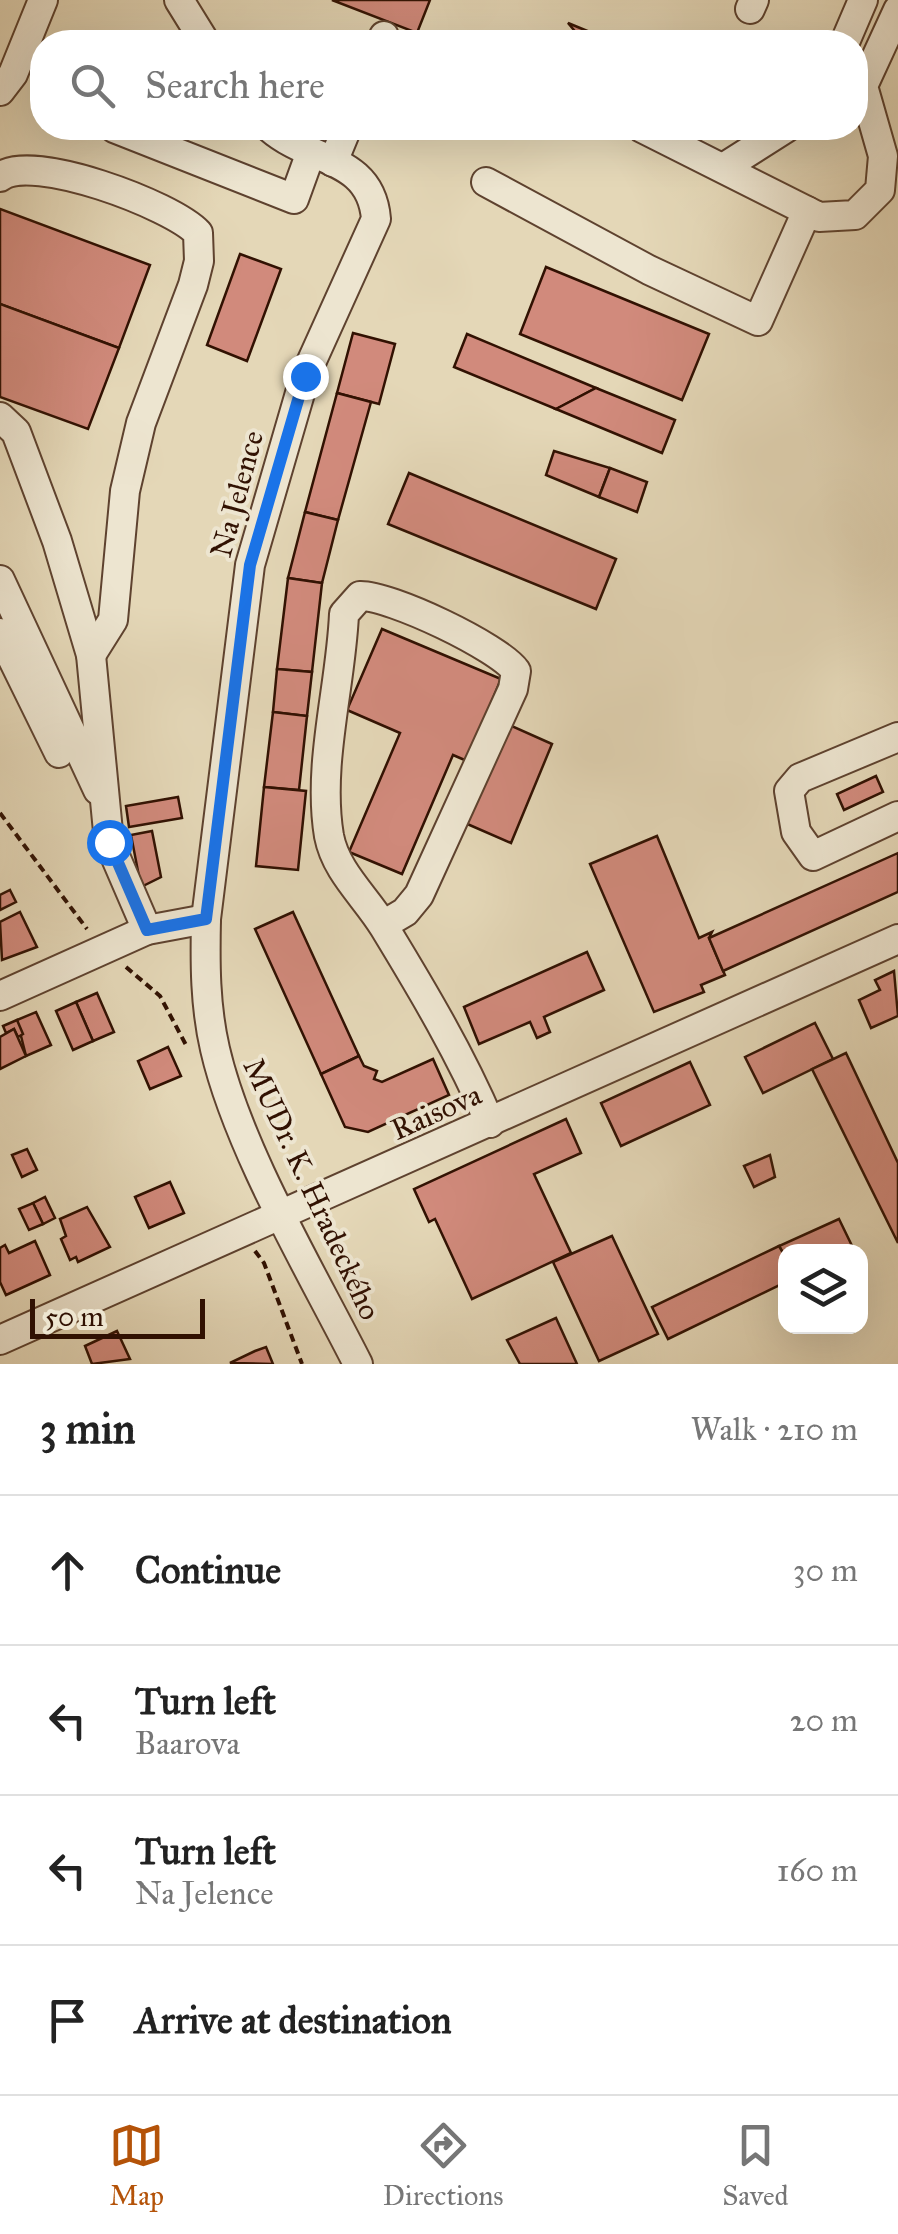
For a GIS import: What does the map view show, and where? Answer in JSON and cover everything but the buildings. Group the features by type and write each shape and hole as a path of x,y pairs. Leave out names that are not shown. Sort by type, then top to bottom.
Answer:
{"street":[{"path":"31,30 43,0"},
{"path":"179,0 198,30"},
{"path":"850,30 863,0"},
{"path":"868,64 898,10"},
{"path":"0,90 13,74 30,32"},
{"path":"666,140 819,217 855,214 880,190 883,156 868,112"},
{"path":"144,140 294,199 314,154 332,140"},
{"name":"Na Jelence","path":"206,919 250,565 305,376 376,219 374,195 359,174 290,140"},
{"path":"723,168 767,140"},
{"path":"0,177 19,168 66,176 174,214 198,232 199,261 193,285 141,423 125,491 113,620 90,655"},
{"path":"486,182 650,270 758,320 808,211"},
{"path":"0,417 16,432 57,541 90,655 109,842"},
{"path":"0,580 18,626 106,804"},
{"path":"383,925 405,912 419,896 513,689 516,672 494,652 386,599 360,596 344,614 326,814 337,862 383,925 462,1059 490,1123"},
{"path":"0,633 70,775 109,842 147,930"},
{"path":"898,736 800,778 789,791 796,832 812,856 898,816"},
{"path":"0,996 147,930 206,919"},
{"name":"MUDr. K. Hradeckého","path":"206,919 204,976 215,1051 225,1086 351,1362"},
{"name":"Raisova","path":"0,1340 898,939"}],"path":[{"path":"0,813 83,924 160,996 192,1056"},
{"path":"242,1247 255,1251 264,1263 302,1364"}],"route":[{"path":"109,842 147,930 172,922 206,919 250,565 272,478 305,376"}]}
